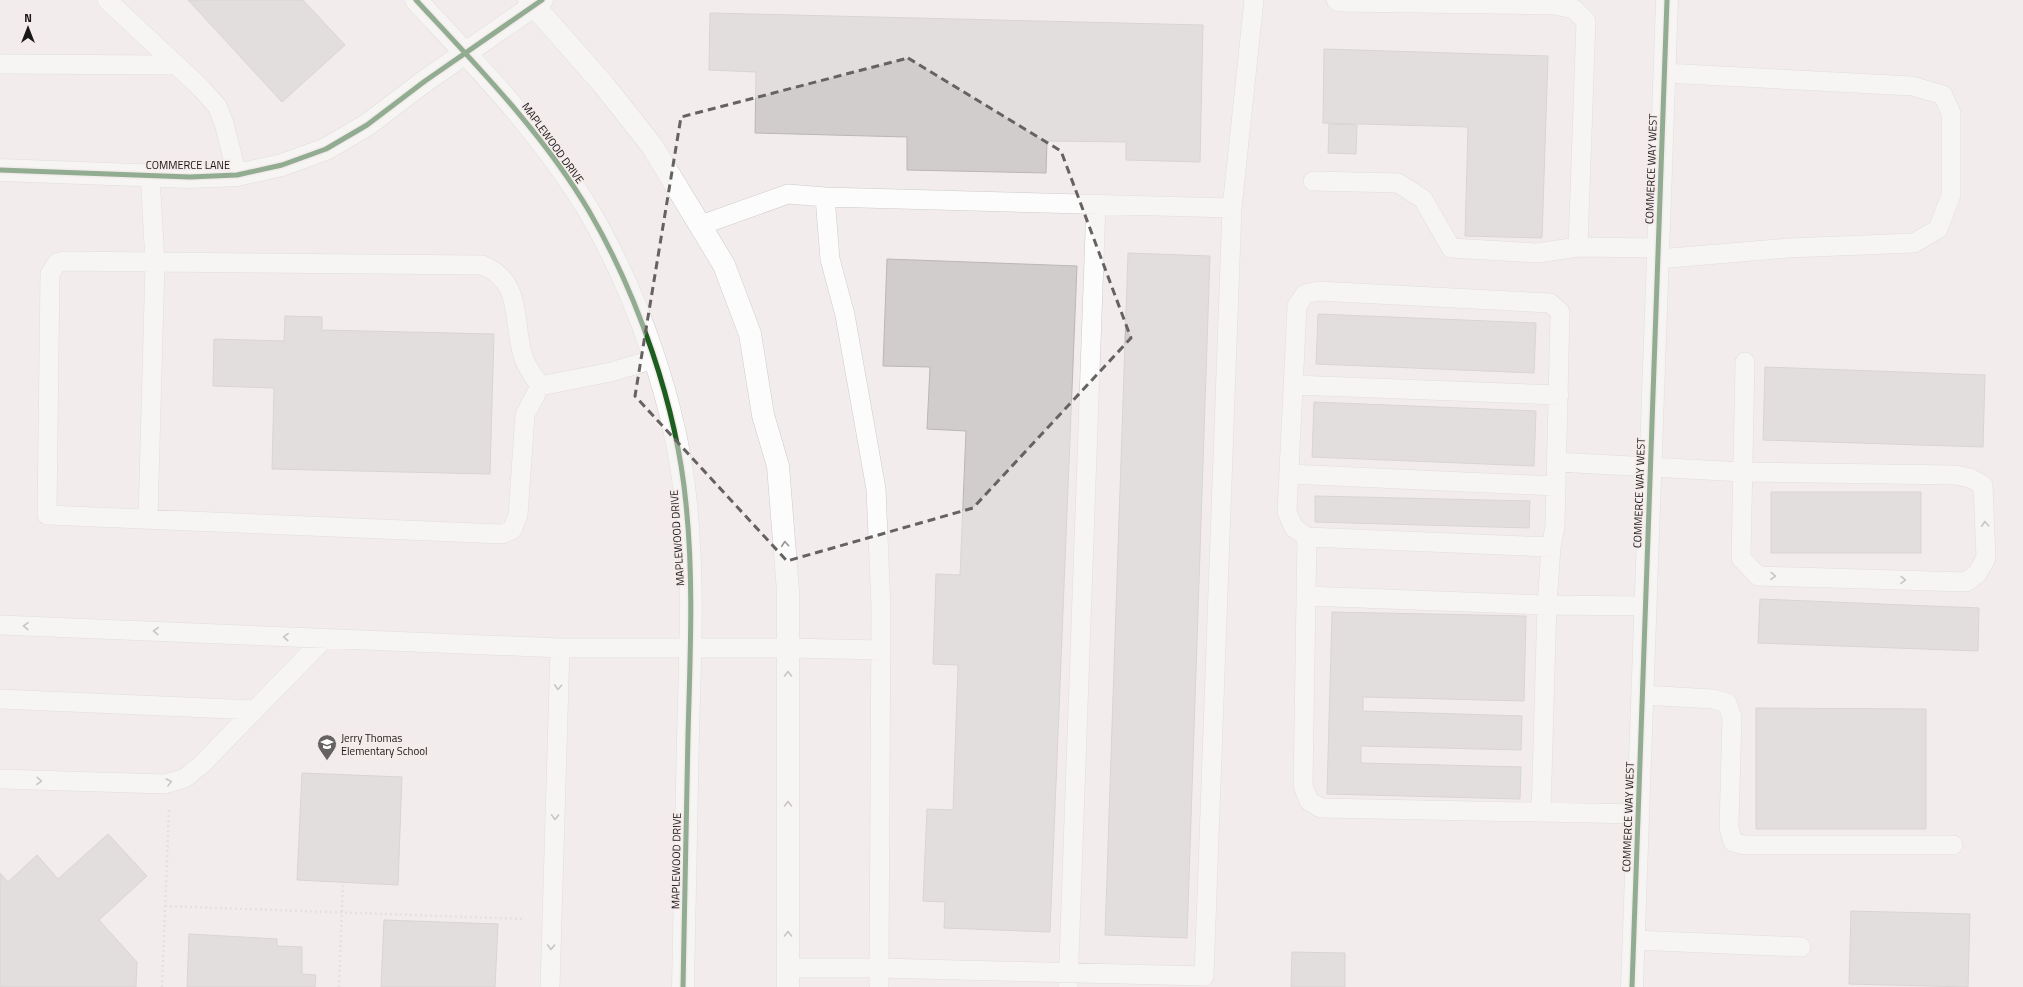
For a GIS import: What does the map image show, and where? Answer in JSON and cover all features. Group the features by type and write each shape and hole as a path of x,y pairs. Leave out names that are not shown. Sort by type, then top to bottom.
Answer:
{"street":[{"name":"MAPLEWOOD DRIVE","path":"416,0 518,111 560,166 590,213 628,288 654,359 672,420 686,503 691,587 683,987"},
{"name":"COMMERCE WAY WEST","path":"1632,987 1667,0"},
{"name":"COMMERCE LANE","path":"0,170 190,177 237,175 282,165 326,148 367,125 535,2"},
{"path":"535,2 652,146 724,265 750,334 763,415 778,466 788,591 788,977"}],"lane":[{"path":"107,0 217,106 224,123 237,175"},
{"path":"788,977 879,968 1068,980 1204,981 1232,208 1254,0"},
{"path":"1336,0 1339,2 1554,5 1574,9 1586,21 1578,247"},
{"path":"0,64 175,65"},
{"path":"1313,181 1398,182 1424,199 1451,248 1537,253 1578,247 1658,254 1914,243 1938,229 1951,195 1951,113 1943,95 1912,86 1664,73"},
{"path":"148,519 155,262 150,175"},
{"path":"701,225 788,194 825,197 1232,208"},
{"path":"825,197 830,259 845,315 876,489 881,650 879,987"},
{"path":"1068,980 1096,204"},
{"path":"65,261 482,265 495,271 506,282 514,302 523,357 540,386 525,415 518,515 512,530 502,534 47,515 50,274 57,263 65,261"},
{"path":"1541,811 1547,605 1551,547 1555,526 1560,312 1550,303 1318,291 1305,294 1297,306 1287,512 1294,528 1307,537 1551,547"},
{"path":"540,386 611,372 654,359"},
{"path":"1557,462 1743,472 1956,475 1970,478 1983,485 1986,558 1977,574 1966,582 1758,576 1741,558 1743,472 1745,362"},
{"path":"1294,385 1559,395"},
{"path":"1289,474 1556,486"},
{"path":"1307,537 1303,786 1309,801 1321,808 1638,814"},
{"path":"1306,596 1547,605 1645,606"},
{"path":"0,625 560,648 690,647 881,650"},
{"path":"0,780 165,784 185,778 201,765 325,638"},
{"path":"550,987 560,648"},
{"path":"1642,695 1713,699 1727,703 1732,717 1729,828 1733,842 1745,845 1953,845"},
{"path":"0,699 255,710"},
{"path":"1633,940 1801,947"}],"path":[{"path":"162,987 170,783"},
{"path":"339,987 343,882"},
{"path":"165,906 523,919"}],"highlighted area":[{"path":"908,58 1061,151 1131,338 973,508 787,561 635,396 681,117"}],"building":[{"path":"188,0 303,0 345,45 282,102"},
{"path":"710,13 1203,25 1200,162 1126,160 1126,142 1047,141 1046,173 907,170 907,137 755,133 756,72 709,70"},
{"path":"1324,49 1548,56 1542,238 1465,236 1468,127 1323,123"},
{"path":"1329,124 1357,125 1356,154 1328,153"},
{"path":"1128,253 1210,256 1187,938 1105,935"},
{"path":"887,259 1077,266 1050,932 944,928 945,902 923,901 927,809 953,810 958,665 933,664 936,574 960,575 966,431 927,429 930,367 883,366"},
{"path":"1318,314 1536,323 1534,373 1316,364"},
{"path":"285,316 322,317 322,330 494,334 490,474 272,469 274,388 213,386 214,339 284,341"},
{"path":"1765,367 1985,375 1983,447 1763,440"},
{"path":"1314,402 1536,411 1534,466 1312,457"},
{"path":"1771,492 1921,492 1921,553 1771,553"},
{"path":"1315,496 1530,501 1529,528 1315,522"},
{"path":"1760,599 1979,608 1978,651 1758,643"},
{"path":"1332,612 1526,616 1524,701 1363,697 1363,711 1522,716 1521,750 1361,746 1361,763 1521,767 1520,799 1327,794"},
{"path":"1756,708 1926,709 1926,829 1756,829"},
{"path":"302,773 402,777 398,885 297,880"},
{"path":"108,834 147,876 99,920 137,962 136,987 0,987 0,873 8,882 37,855 58,879"},
{"path":"1851,911 1970,914 1968,987 1849,984"},
{"path":"384,920 498,924 495,987 381,987"},
{"path":"189,934 277,939 277,946 302,947 302,974 316,975 315,987 187,987"},
{"path":"1292,952 1345,953 1345,987 1291,987"}],"cycle path":[{"path":"416,0 486,75 530,127 571,182 589,211 624,279 639,315 664,391 674,429 686,504 691,591 683,987"},
{"path":"0,170 190,177 237,175 282,165 326,149 367,125 425,81 542,0"},
{"path":"1632,987 1667,0"}],"place":[{"name":"Jerry Thomas Elementary School","path":"327,761"}]}
